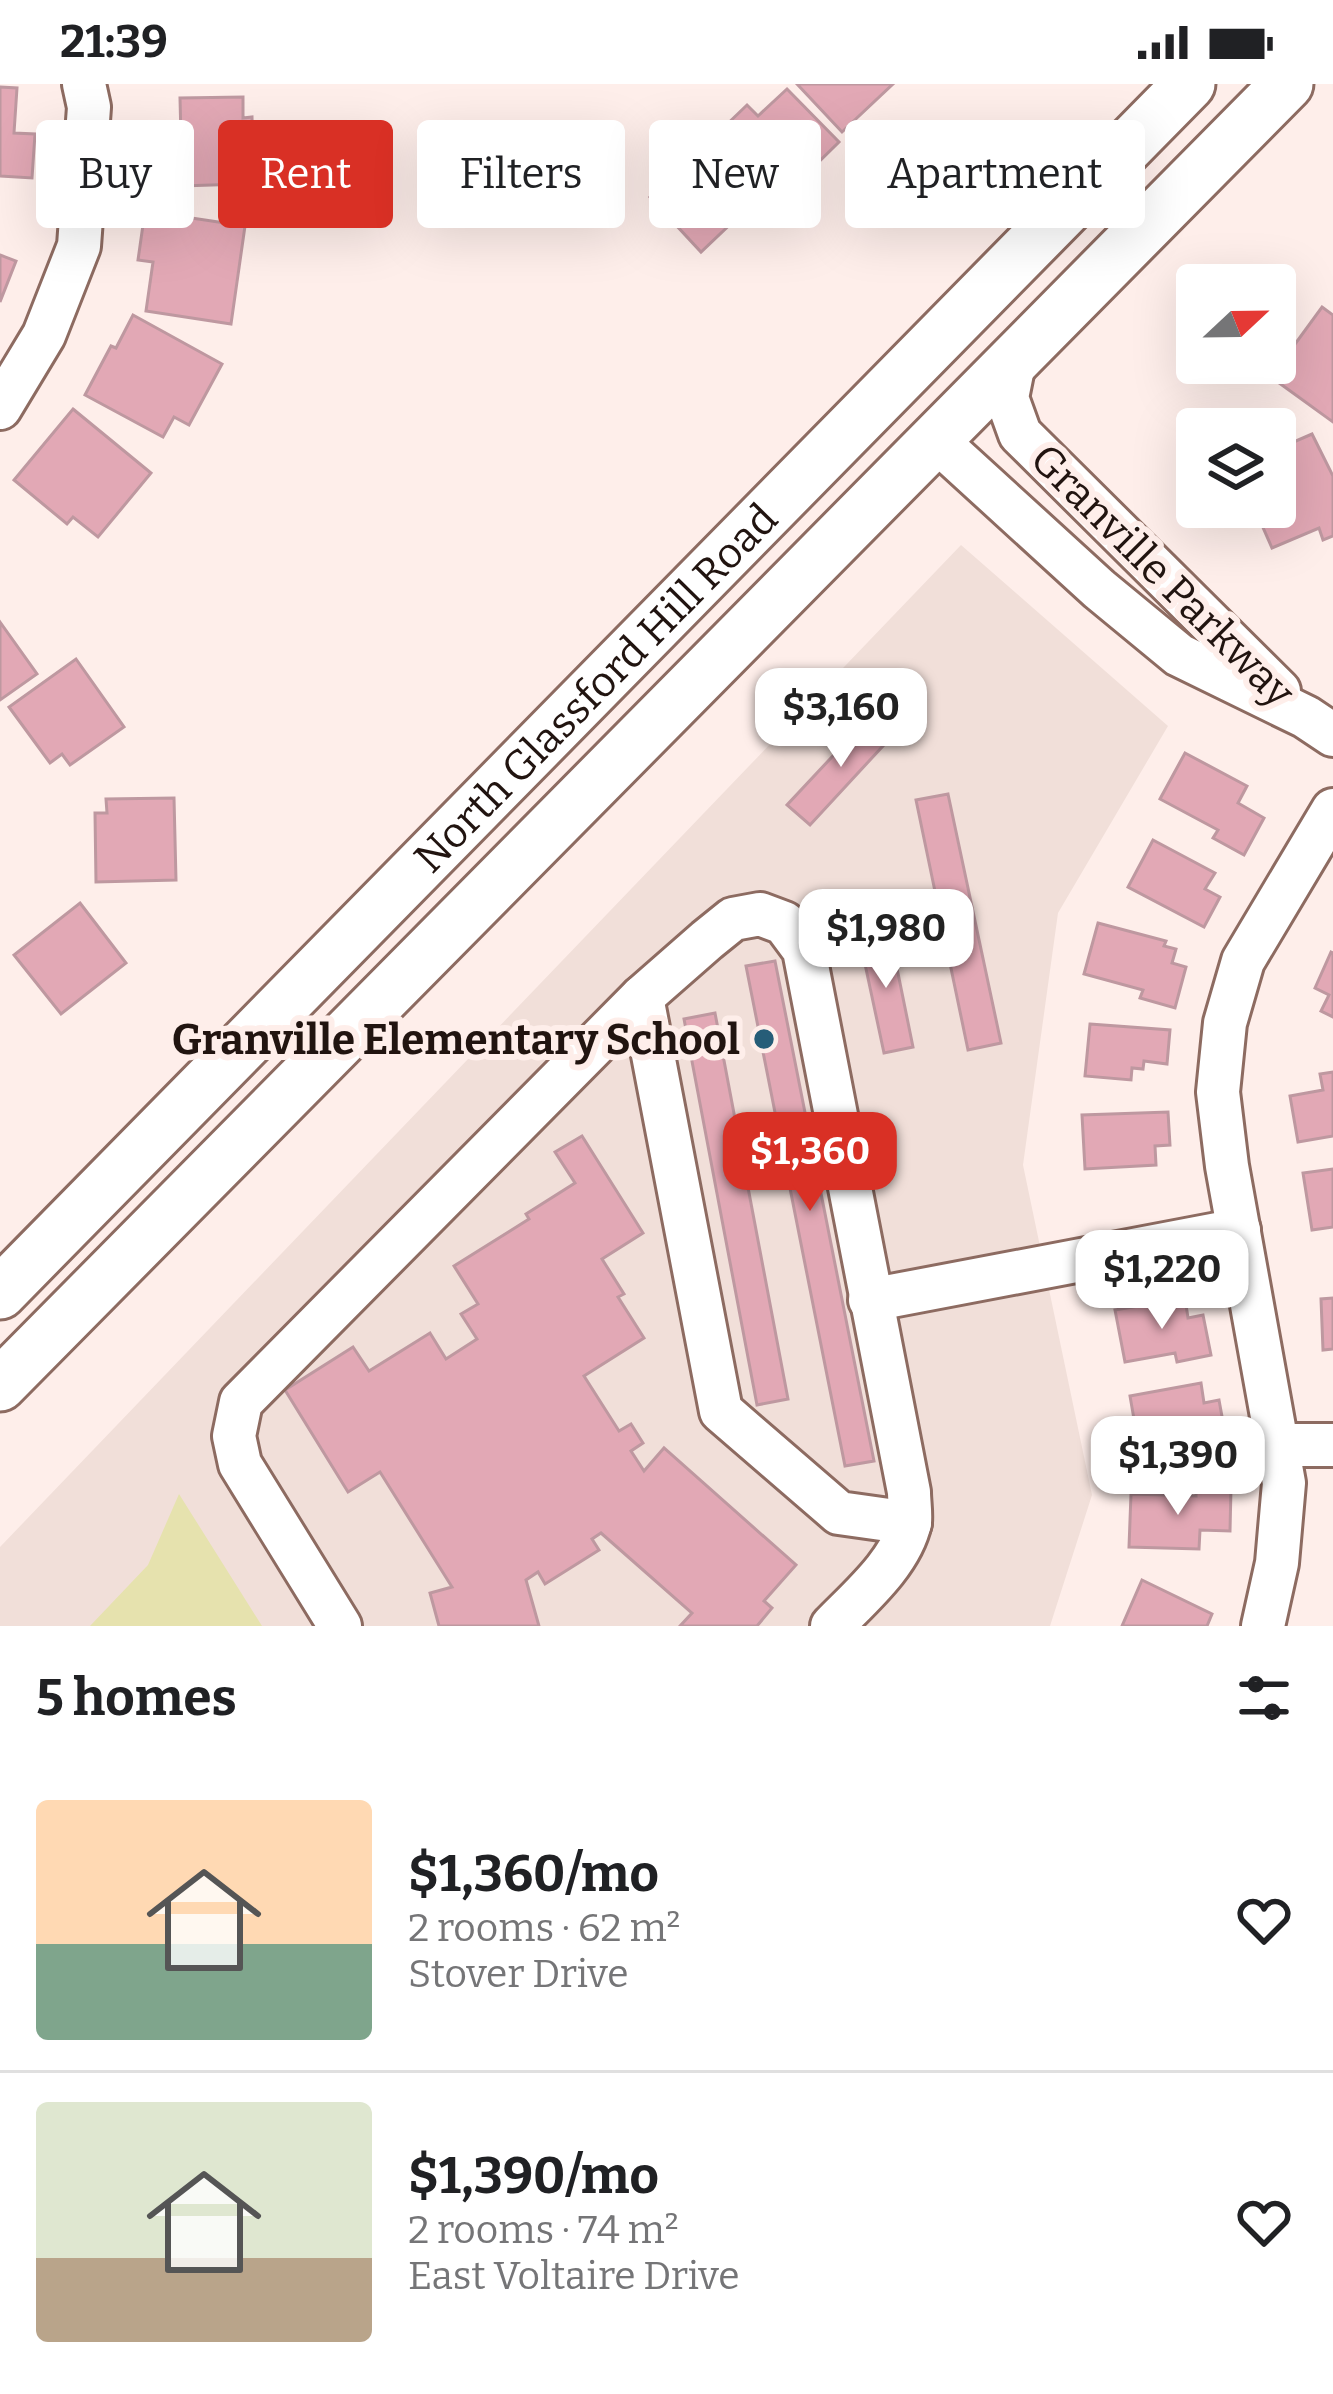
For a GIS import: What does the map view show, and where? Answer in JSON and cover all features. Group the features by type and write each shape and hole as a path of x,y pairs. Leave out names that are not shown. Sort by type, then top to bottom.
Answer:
{"main road":[{"name":"North Glassford Hill Road","path":"0,1293 1189,84"},
{"path":"937,441 917,416 929,393 1227,84"},
{"name":"North Glassford Hill Road","path":"0,1385 1286,84"}],"street":[{"path":"0,408 44,334 79,246 89,107 84,84"},
{"name":"Granville Parkway","path":"1014,363 1007,398 1020,434 1320,726"},
{"name":"Granville Parkway","path":"937,441 1099,589 1180,655 1320,726"},
{"path":"1263,1626 1277,1563 1284,1483 1218,1092 1225,1023 1244,961 1333,810"},
{"path":"340,1626 240,1464 234,1436 241,1402 642,997 733,919 760,914 784,923 804,950 909,1492 910,1523 873,1583 832,1626"},
{"path":"642,997 722,1411 838,1513 910,1523"},
{"path":"870,1300 1239,1230"},
{"path":"1277,1445 1333,1444"}],"shaded area":[{"name":"Granville Elementary School","path":"961,545 1168,726 1058,913 1023,1165 1092,1495 1050,1626 0,1626 0,1547"},
{"path":"179,1494 262,1626 90,1626 148,1565"}],"building":[{"path":"797,84 893,84 855,120 845,120 842,132"},
{"path":"0,87 17,88 14,133 35,134 32,178 0,176"},
{"path":"787,89 817,120 731,120 747,105 758,116"},
{"path":"243,97 243,118 252,117 252,120 218,120 218,185 194,186 194,120 181,120 180,98"},
{"path":"821,124 839,142 821,160"},
{"path":"194,218 218,222 218,228 245,228 231,324 146,311 153,262 138,260 143,228 194,228"},
{"path":"679,228 726,228 701,252"},
{"path":"0,255 16,261 0,302"},
{"path":"1322,307 1333,315 1333,422 1281,384 1296,384 1296,343"},
{"path":"133,315 222,364 189,425 174,417 163,437 85,395"},
{"path":"73,409 151,473 98,537 73,517 67,524 14,480"},
{"path":"1312,434 1333,476 1333,536 1323,540 1319,528 1272,548 1263,528 1296,528 1296,441"},
{"path":"0,622 37,674 0,700"},
{"path":"76,659 124,727 70,765 62,754 50,763 9,707"},
{"path":"872,714 894,734 810,825 787,805"},
{"path":"1185,753 1247,786 1238,803 1264,818 1244,855 1213,838 1218,830 1160,799"},
{"path":"948,794 1001,1043 968,1050 916,800"},
{"path":"174,798 176,880 96,882 95,813 107,813 106,799"},
{"path":"1153,840 1215,873 1205,889 1220,897 1204,927 1128,887"},
{"path":"80,903 126,963 61,1014 14,955"},
{"path":"1098,923 1166,941 1164,946 1176,949 1172,963 1186,967 1175,1008 1140,998 1143,990 1084,974"},
{"path":"889,929 913,1047 884,1053 859,936"},
{"path":"1331,952 1333,1017 1321,1011 1329,995 1315,988"},
{"path":"775,961 874,1461 845,1466 746,966"},
{"path":"715,1013 788,1399 757,1405 684,1019"},
{"path":"1090,1024 1170,1030 1167,1064 1144,1061 1143,1069 1132,1068 1131,1080 1085,1076"},
{"path":"1333,1072 1333,1136 1298,1142 1290,1096 1323,1090 1320,1074"},
{"path":"1168,1112 1170,1145 1155,1146 1156,1165 1085,1169 1082,1115"},
{"path":"582,1136 643,1233 602,1259 624,1294 618,1297 644,1338 584,1376 619,1431 631,1424 643,1443 631,1451 644,1471 664,1448 796,1565 764,1601 772,1608 757,1626 680,1626 692,1613 601,1533 592,1539 599,1550 545,1584 538,1572 526,1580 539,1626 439,1626 430,1593 452,1587 380,1472 348,1492 285,1390 353,1347 369,1371 430,1333 446,1359 477,1339 461,1314 478,1304 454,1266 529,1219 526,1214 575,1183 555,1152"},
{"path":"1333,1169 1333,1227 1312,1230 1303,1173"},
{"path":"1185,1298 1188,1318 1203,1315 1211,1355 1177,1362 1175,1353 1125,1362 1115,1310"},
{"path":"1333,1298 1333,1349 1323,1350 1321,1299"},
{"path":"1201,1383 1204,1403 1219,1400 1225,1433 1139,1448 1130,1396"},
{"path":"1196,1487 1231,1488 1230,1531 1200,1530 1199,1549 1129,1547 1131,1494 1196,1496"},
{"path":"1142,1580 1212,1614 1207,1626 1122,1626"}],"place":[{"name":"Granville Elementary School","path":"764,1039"}]}
